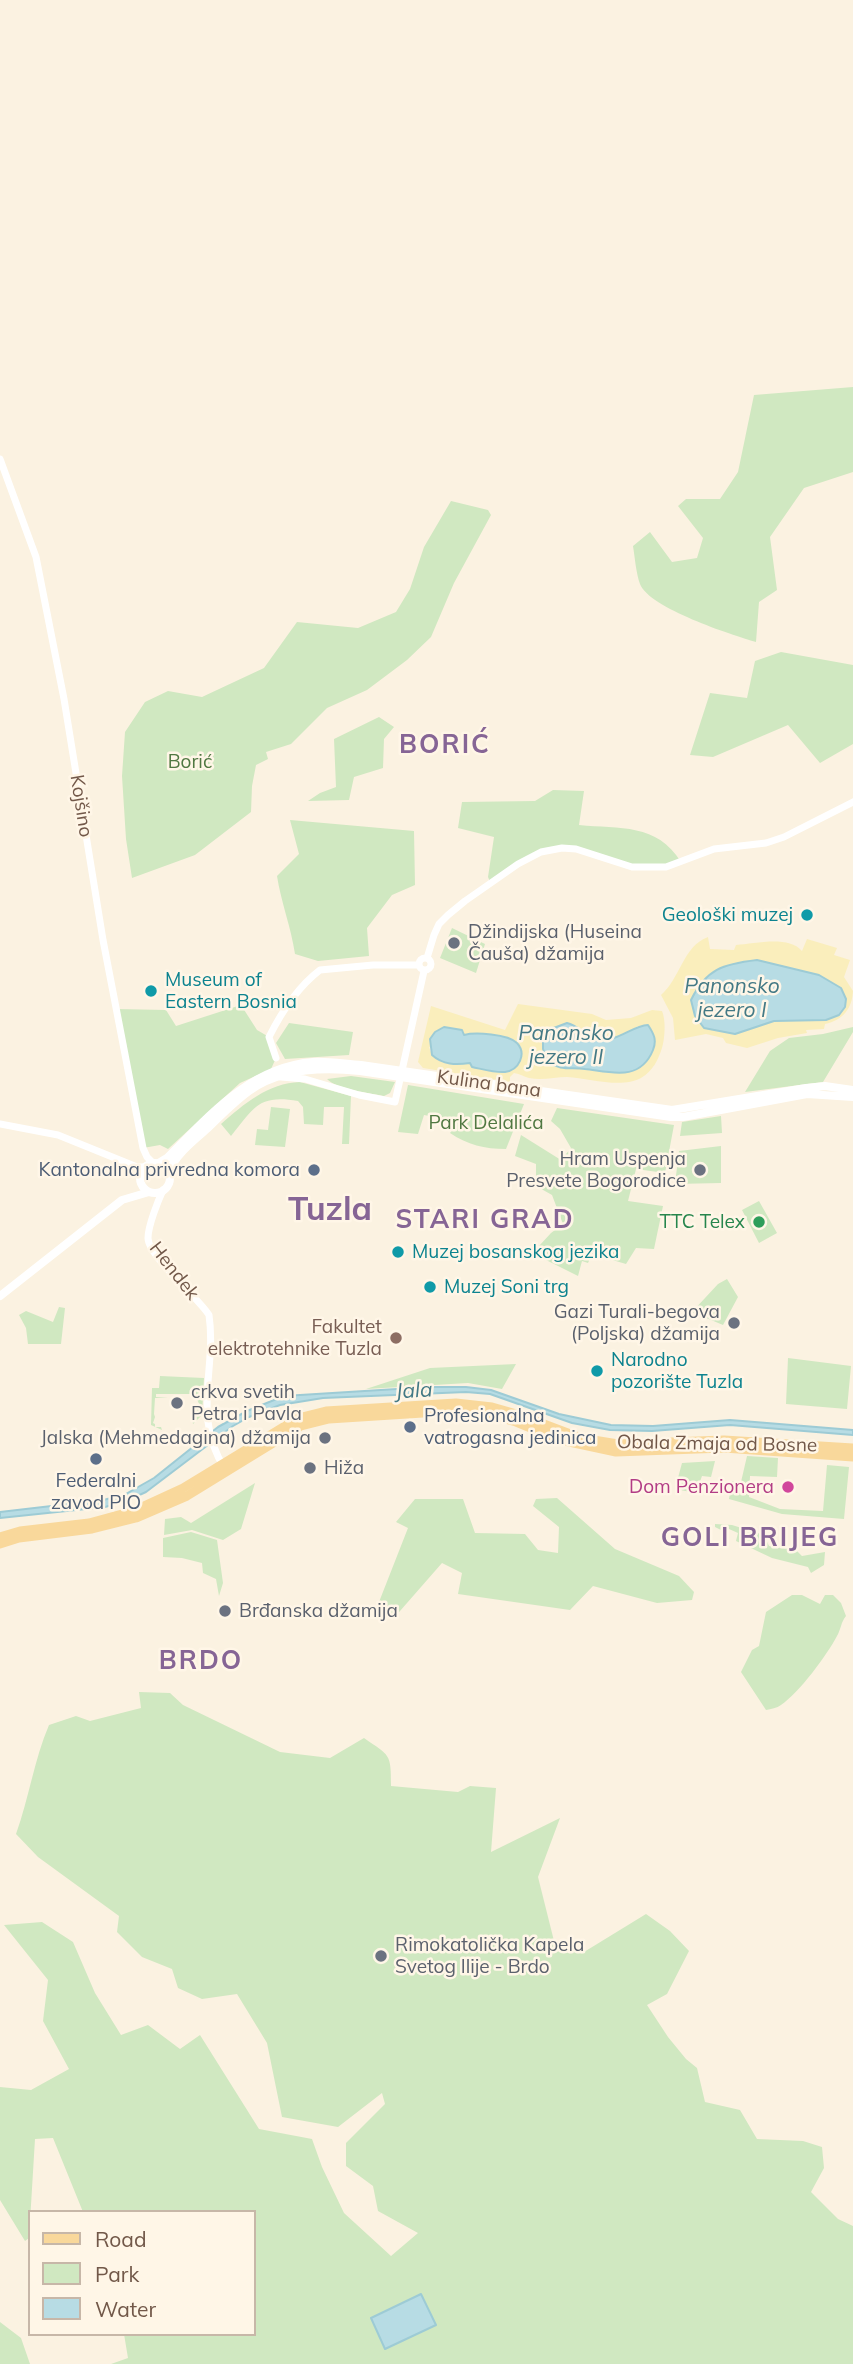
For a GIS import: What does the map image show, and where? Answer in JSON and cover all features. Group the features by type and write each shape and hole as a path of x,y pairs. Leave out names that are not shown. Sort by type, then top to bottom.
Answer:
{"main road":[{"name":"Kulina bana","path":"146,1169 167,1158 247,1084 292,1065 314,1062 361,1065 672,1110 806,1088 825,1086 853,1090"},
{"name":"Kulina bana","path":"168,1173 176,1158 251,1090 277,1077 316,1069 335,1068 671,1117 807,1094 853,1097"},
{"path":"0,1296 128,1198 146,1169 163,1166 168,1173 169,1182 163,1190 128,1198"},
{"path":"146,1169 143,1188 150,1192"},
{"name":"Obala Zmaja od Bosne","path":"19,1535 92,1529 136,1518 187,1496 222,1464 277,1429 312,1413 456,1403 492,1407 581,1438 618,1444 724,1440 853,1448"},
{"name":"Obala Zmaja od Bosne","path":"222,1464 314,1422 454,1411 491,1415 560,1440 616,1452 724,1448 853,1457"},
{"path":"0,1537 19,1535"},
{"path":"0,1544 19,1535"}],"street":[{"name":"Kojšino","path":"0,459 36,557 64,699 88,857 120,1034 147,1157 146,1169"},
{"path":"267,1074 276,1058 269,1037 275,1025 304,986 320,970 373,965 429,969 431,965 427,958 439,924 465,901 518,864 541,852 562,848 576,849 632,867 666,867 714,849 766,843 853,802"},
{"path":"277,1077 305,1079 359,1095 395,1102 421,968"},
{"path":"276,1058 292,1065"},
{"path":"326,1085 322,1080 322,1073 335,1068"},
{"path":"0,1124 58,1135 146,1169"},
{"path":"150,1192 159,1200 163,1190"},
{"name":"Hendek","path":"159,1200 148,1234 150,1246 209,1315 208,1427 222,1464"}],"green space":[{"path":"853,387 853,472 804,488 770,537 777,590 759,602 756,642 674,611 647,593 640,584 633,546 650,532 672,562 697,558 703,538 678,506 686,499 720,499 738,472 754,395"},
{"name":"Borić","path":"451,501 488,510 491,515 454,583 431,637 407,660 367,690 327,708 291,744 266,752 268,759 256,765 251,812 195,855 132,878 126,839 122,776 125,732 145,702 168,691 202,697 264,668 297,622 358,628 396,612 410,589 424,547"},
{"path":"781,652 853,665 853,744 820,763 788,725 713,757 690,755 710,693 747,698 755,661"},
{"path":"379,717 394,727 384,739 383,768 354,777 349,800 308,801 336,787 334,739"},
{"path":"553,790 584,791 579,825 623,828 649,834 661,840 681,862 641,868 576,849 542,852 491,884 488,877 494,837 458,828 462,802 535,801"},
{"path":"290,820 414,831 415,885 392,895 367,928 369,956 318,961 295,954 277,876 299,854"},
{"path":"452,928 485,944 476,973 440,958"},
{"path":"241,1005 257,1030 269,1037 276,1058 271,1069 240,1083 168,1149 160,1145 143,1148 116,1009 166,1010 176,1026"},
{"path":"289,1023 353,1032 349,1055 285,1059 276,1043"},
{"path":"853,1027 853,1032 823,1082 745,1092 770,1051 789,1038"},
{"path":"351,1076 395,1082 390,1093 384,1096 345,1088 327,1079"},
{"path":"300,1082 351,1096 349,1144 342,1144 344,1107 324,1107 323,1125 304,1124 303,1107 298,1101 274,1100 258,1105 231,1136 221,1124 267,1090"},
{"name":"Park Delalića","path":"408,1085 524,1104 506,1149 483,1147 463,1141 450,1133 454,1128 445,1119 424,1115 418,1134 398,1132"},
{"path":"271,1107 290,1109 285,1147 255,1145 257,1129 268,1130"},
{"path":"557,1108 674,1125 665,1173 636,1169 628,1201 663,1206 654,1249 636,1248 626,1264 592,1254 588,1263 582,1261 578,1276 538,1256 542,1252 539,1246 563,1224 552,1195 536,1186 536,1164 515,1156 521,1135 561,1160 571,1148 560,1129 551,1121"},
{"path":"721,1116 722,1133 680,1136 682,1122"},
{"path":"721,1146 721,1183 675,1184 679,1151"},
{"name":"TTC Telex","path":"759,1201 777,1233 759,1243 742,1210"},
{"path":"727,1279 738,1297 723,1325 692,1312 718,1284"},
{"path":"59,1307 65,1308 61,1344 28,1344 26,1328 19,1315 26,1311 53,1322"},
{"path":"788,1358 851,1366 847,1409 786,1404"},
{"path":"516,1364 502,1389 468,1383 366,1389 430,1368"},
{"path":"160,1376 204,1378 202,1415 193,1424 191,1414 200,1406 196,1397 190,1394 156,1394 156,1397 168,1398 155,1398 155,1427 151,1425 152,1388 159,1388"},
{"path":"747,1456 778,1458 777,1477 750,1476 749,1497 780,1509 823,1511 827,1465 849,1467 844,1519 782,1514 729,1499 732,1481 741,1482"},
{"path":"715,1461 711,1477 702,1476 696,1493 675,1489 682,1463"},
{"path":"255,1483 241,1529 223,1540 192,1530 164,1535 165,1519 181,1517 191,1523"},
{"path":"557,1498 615,1549 679,1576 694,1592 692,1600 657,1603 593,1586 570,1610 458,1594 462,1573 442,1563 393,1619 379,1602 408,1528 396,1522 415,1499 463,1499 475,1533 525,1534 538,1550 558,1553 559,1527 533,1506 536,1499"},
{"path":"715,1524 732,1525 764,1535 769,1546 796,1550 802,1556 825,1552 824,1565 811,1573 808,1567 772,1558 736,1541 738,1533 729,1529 725,1532 715,1527"},
{"path":"191,1532 217,1540 223,1583 219,1596 216,1579 203,1573 202,1563 163,1557 163,1538"},
{"path":"792,1595 802,1595 820,1604 825,1595 833,1595 841,1603 846,1616 832,1644 804,1683 781,1705 766,1710 741,1672 752,1650 759,1646 766,1612"},
{"path":"139,1692 170,1693 183,1705 280,1752 330,1758 364,1738 387,1756 391,1786 458,1792 470,1786 496,1788 491,1852 560,1818 538,1877 556,1949 584,1952 646,1914 670,1931 689,1951 667,1994 647,2005 668,2037 697,2068 705,2102 740,2110 757,2139 803,2141 822,2147 824,2168 811,2192 838,2219 853,2226 853,2364 111,2364 128,2358 124,2336 256,2336 256,2210 82,2210 53,2138 35,2139 28,2239 25,2241 0,2200 0,2087 31,2090 69,2069 43,2021 48,1980 4,1925 42,1922 73,1942 95,1993 121,2035 148,2025 180,2049 200,2035 259,2129 312,2139 344,2213 391,2256 418,2233 378,2211 373,2186 346,2166 346,2143 385,2104 382,2093 338,2127 282,2117 267,2043 237,1994 202,1999 178,1988 172,1969 142,1957 117,1932 119,1916 38,1857 16,1834 49,1725 76,1716 90,1721 141,1708"},
{"path":"0,2322 21,2338 30,2364 0,2364"}],"sand":[{"path":"708,937 710,949 734,950 736,945 780,942 796,946 802,951 807,939 837,948 834,955 850,960 844,977 853,991 851,1003 842,1017 825,1024 824,1029 806,1030 807,1033 778,1038 747,1048 706,1034 675,1040 673,1018 661,995 687,955 700,941","holes":["741,962 826,1020 774,1021 735,1034"]},
{"path":"518,1004 592,1014 606,1020 631,1018 652,1010 662,1011 665,1024 663,1044 654,1065 641,1078 624,1083 567,1077 534,1079 514,1073 510,1082 423,1068 418,1062 431,1006 505,1030","holes":["567,1023 586,1033 610,1039 628,1033 638,1026 626,1072 564,1068 551,1064 543,1038 551,1029","429,1047 511,1070 504,1072 472,1067 470,1063 446,1062 432,1055"]}],"water":[{"name":"Panonsko jezero I","path":"757,960 819,975 841,988 846,999 845,1007 839,1015 826,1020 774,1021 735,1034 704,1028 695,1016 691,1000 703,981 725,966"},
{"name":"Panonsko jezero II","path":"567,1023 594,1038 605,1040 648,1025 655,1043 647,1060 633,1071 615,1073 557,1067 548,1062 543,1049 543,1038 551,1029"},
{"path":"444,1027 462,1030 464,1035 491,1034 513,1040 520,1047 520,1061 510,1071 501,1072 472,1067 470,1063 441,1061 432,1055 430,1039"},
{"name":"Jala","path":"429,1387 491,1390 559,1414 611,1425 653,1426 730,1420 853,1430 853,1435 730,1425 652,1431 610,1430 572,1423 490,1394 466,1392 323,1398 280,1405 249,1417 233,1426 146,1492 126,1501 105,1507 0,1518 0,1512 103,1500 124,1495 154,1478 218,1427 247,1411 284,1396"},
{"path":"421,2294 436,2325 385,2349 371,2318"}],"place":[{"name":"Geološki muzej","path":"807,915"},
{"name":"Džindijska (Huseina Čauša) džamija","path":"454,943"},
{"name":"Museum of Eastern Bosnia","path":"151,991"},
{"name":"Kantonalna privredna komora","path":"314,1170"},
{"name":"Hram Uspenja Presvete Bogorodice","path":"700,1170"},
{"name":"TTC Telex","path":"759,1222"},
{"name":"Muzej bosanskog jezika","path":"398,1252"},
{"name":"Muzej Soni trg","path":"430,1287"},
{"name":"Gazi Turali-begova (Poljska) džamija","path":"734,1323"},
{"name":"Fakultet elektrotehnike Tuzla","path":"396,1338"},
{"name":"Narodno pozorište Tuzla","path":"597,1371"},
{"name":"crkva svetih Petra i Pavla","path":"177,1403"},
{"name":"Profesionalna vatrogasna jedinica","path":"410,1427"},
{"name":"Jalska (Mehmedagina) džamija","path":"325,1438"},
{"name":"Federalni zavod PIO","path":"96,1459"},
{"name":"Hiža","path":"310,1468"},
{"name":"Dom Penzionera","path":"788,1487"},
{"name":"Brđanska džamija","path":"225,1611"},
{"name":"Rimokatolička Kapela Svetog Ilije - Brdo","path":"381,1956"}],"district":[{"name":"BORIĆ","path":"445,745"},
{"name":"Tuzla","path":"330,1210"},
{"name":"STARI GRAD","path":"485,1220"},
{"name":"GOLI BRIJEG","path":"750,1538"},
{"name":"BRDO","path":"201,1661"}]}
